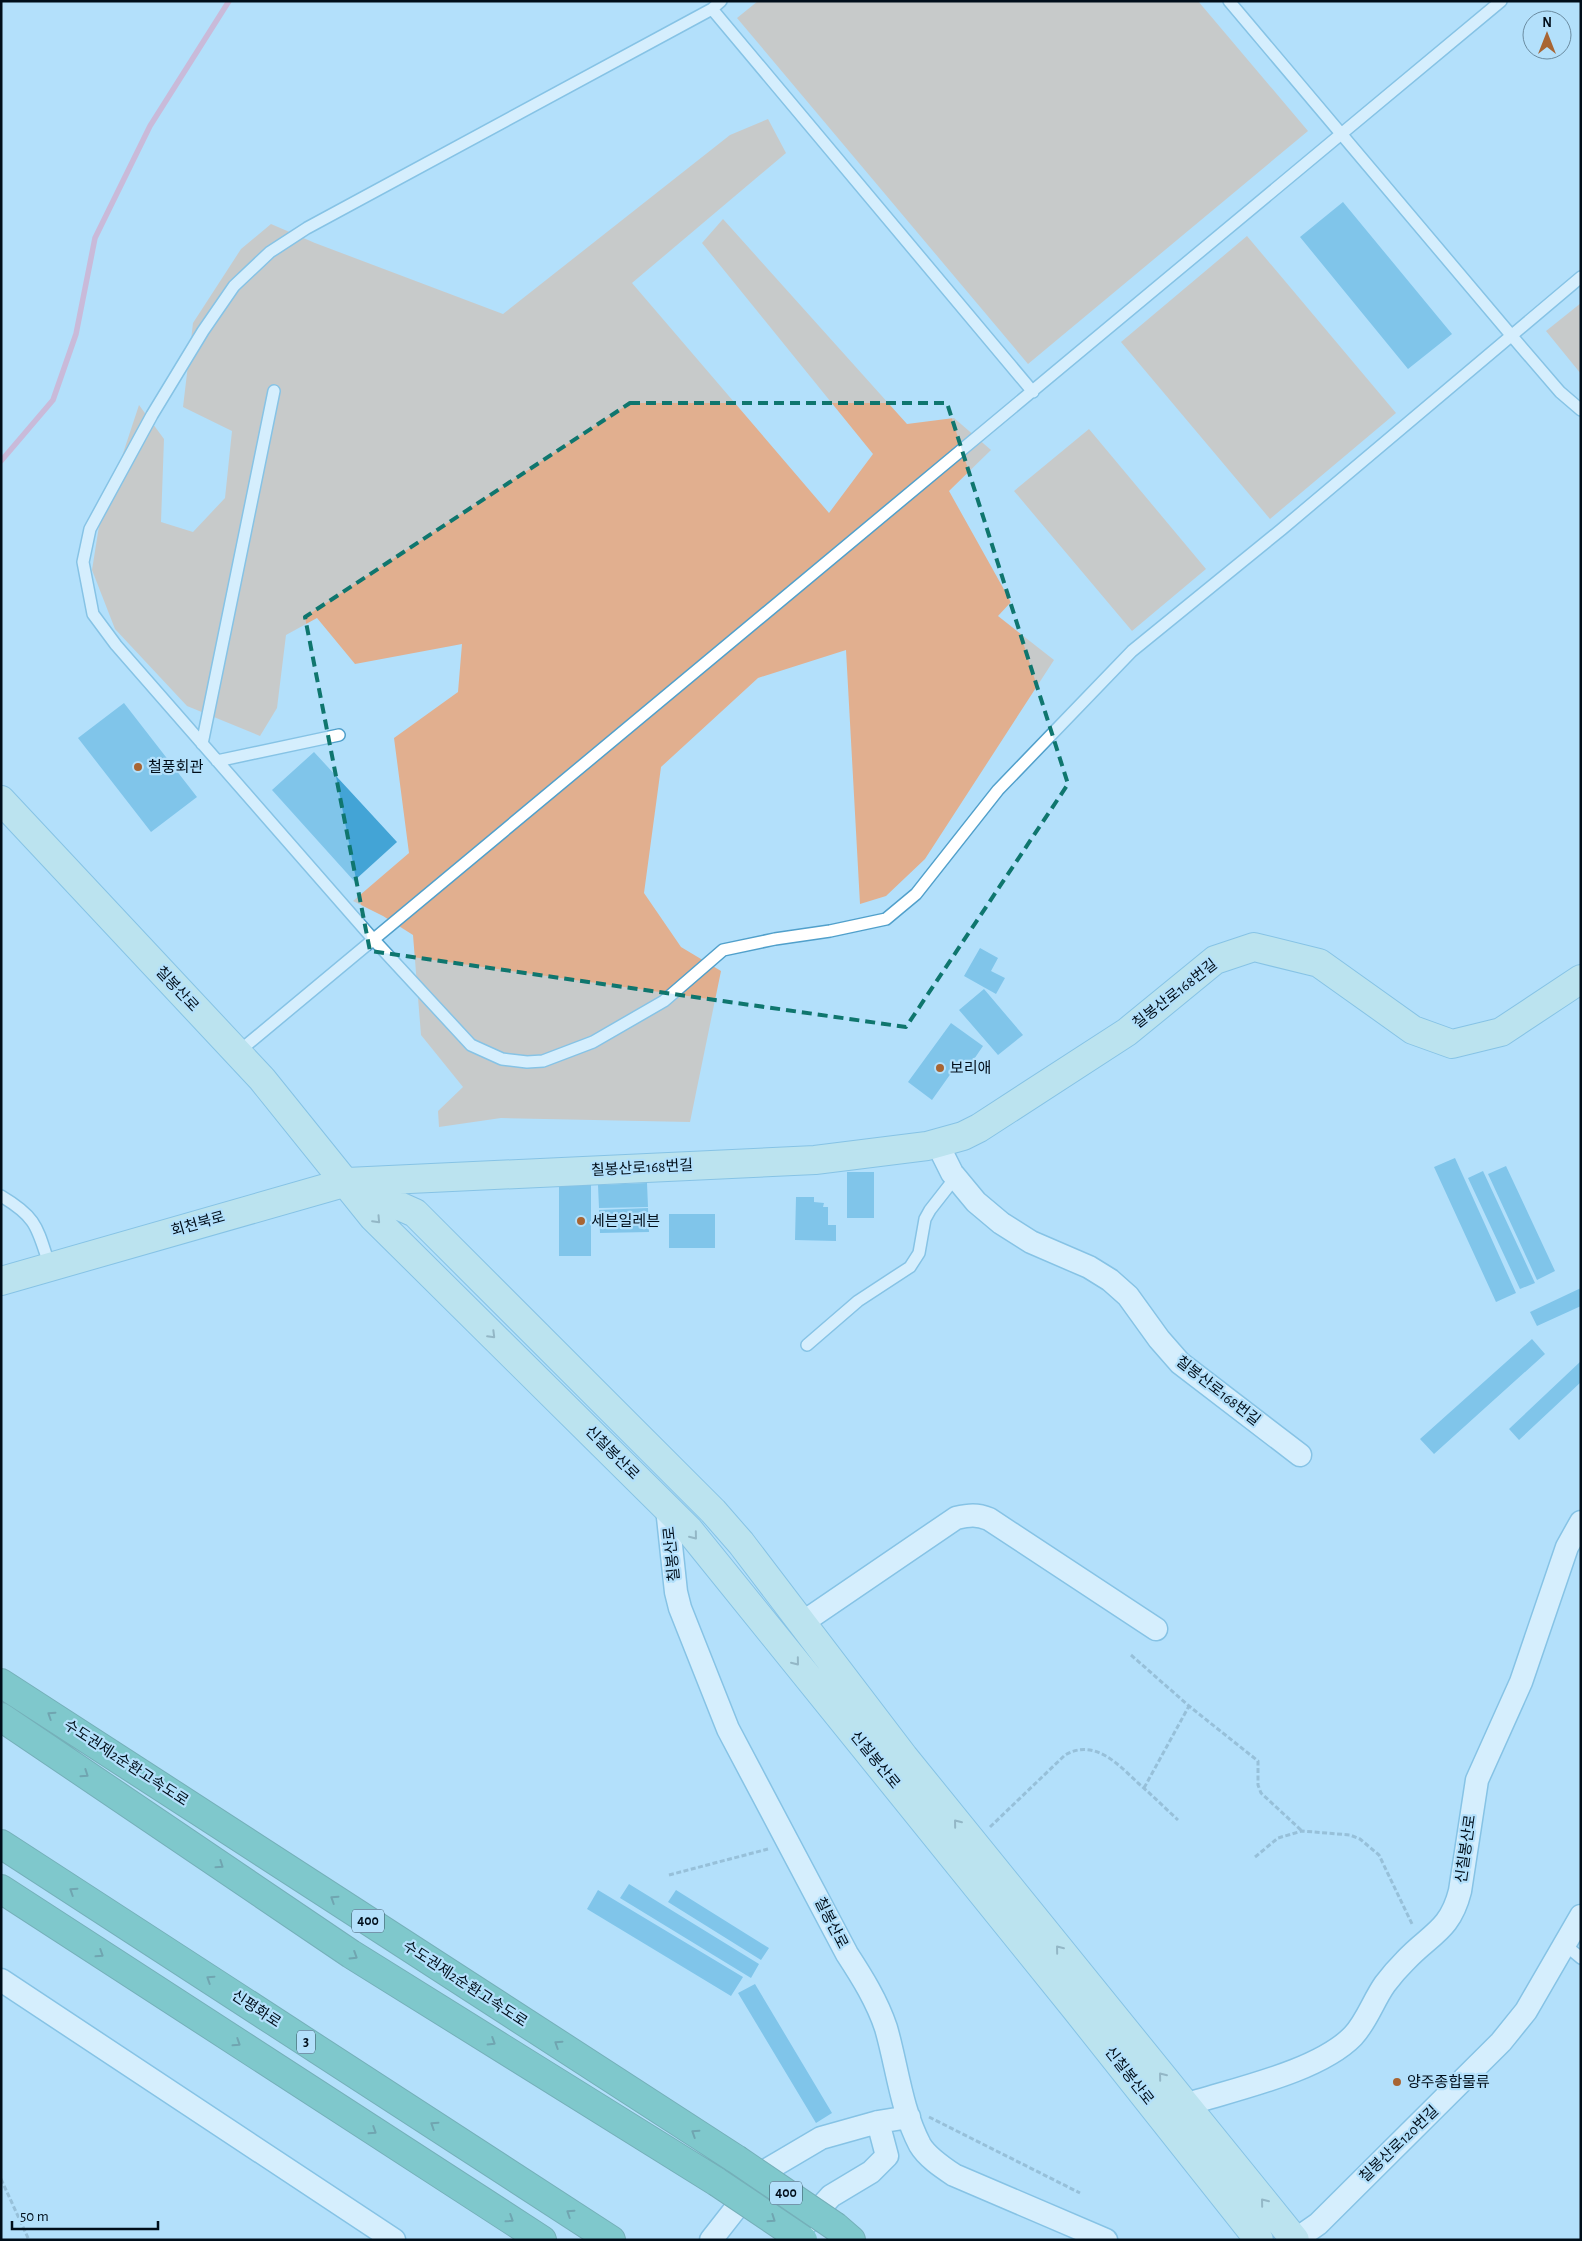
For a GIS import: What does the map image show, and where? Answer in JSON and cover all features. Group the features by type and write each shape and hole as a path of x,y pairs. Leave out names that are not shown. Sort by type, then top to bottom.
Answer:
{"highway":[{"name":"수도권제2순환고속도로","path":"1,1683 736,2159 844,2234"},
{"name":"수도권제2순환고속도로","path":"1,1717 351,1954 716,2182 803,2240"},
{"name":"신평화로","path":"1,1844 611,2240"},
{"path":"1,1889 542,2240"}],"street":[{"name":"칠봉산로","path":"1,800 237,1052 347,1182"},
{"name":"칠봉산로168번길","path":"347,1182 815,1160 937,1143 963,1136 979,1128 1127,1032 1215,960 1254,947 1319,964 1413,1030 1452,1044 1502,1032 1581,979"},
{"name":"칠봉산로168번길","path":"937,1143 956,1178 976,1202 1001,1223 1031,1242 1089,1267 1110,1280 1128,1296 1159,1339 1180,1363 1300,1455"},
{"name":"회천북로","path":"1,1281 347,1182"},
{"name":"신칠봉산로","path":"347,1182 373,1218 689,1530 1075,2008 1259,2240"},
{"name":"신칠봉산로","path":"347,1182 415,1213 713,1511 741,1543 904,1757 1295,2240"},
{"name":"칠봉산로","path":"667,1508 676,1592 685,1622 728,1729 847,1954 866,1983 885,2026 909,2117 921,2146 939,2165 954,2175 1106,2240"},
{"path":"802,1623 956,1518 980,1515 1156,1629"},
{"name":"신칠봉산로","path":"1185,2105 1306,2066 1333,2052 1353,2036 1369,2014 1385,1985 1406,1960 1446,1925 1456,1908 1460,1891 1476,1780 1521,1682 1567,1547 1581,1522"},
{"name":"칠봉산로120번길","path":"1295,2240 1318,2224 1501,2042 1573,1951 1581,1916"},
{"path":"1,1980 394,2240"},
{"path":"711,2240 765,2171 821,2138 878,2122 909,2117"},
{"path":"791,2240 831,2196 871,2172 887,2156 878,2122"}],"lane":[{"path":"1229,1 1342,132 1560,392 1581,410"},
{"path":"237,1052 1501,1"},
{"path":"1033,392 716,5 307,228 270,252 234,286 152,415 90,529 83,562 93,614 116,645 373,940 471,1045 502,1059 528,1062 543,1061 593,1042 664,1001 723,950 775,938 830,931 886,919 916,894 998,790 1132,651 1282,529 1511,334 1581,277"},
{"path":"202,744 274,391"},
{"path":"217,761 339,735"},
{"path":"807,1345 858,1301 910,1267 918,1253 925,1219 956,1178"},
{"path":"1,1196 25,1211 33,1220 50,1267"}],"path":[{"path":"1131,1655 1189,1706 1258,1761 1258,1784 1262,1793 1302,1832"},
{"path":"1144,1788 1189,1706"},
{"path":"974,1844 1065,1755 1074,1750 1084,1748 1111,1757 1178,1820"},
{"path":"1255,1857 1278,1838 1302,1832 1350,1835 1371,1847 1379,1855 1422,1946"},
{"path":"669,1875 763,1850 788,1841"},
{"path":"909,2117 926,2116 933,2119 1080,2193"},
{"path":"1,2179 29,2240"}],"highlighted area":[{"path":"630,403 947,403 1068,784 906,1027 370,951 305,617"}],"shaded area":[{"path":"758,1 1198,1 1308,131 1028,364 737,18"},
{"path":"768,119 786,153 632,283 829,513 873,454 702,243 723,219 907,424 954,418 991,450 949,491 1011,602 998,616 1054,660 925,859 886,896 860,904 846,650 758,678 661,767 644,893 681,947 721,971 690,1122 501,1118 439,1127 438,1111 463,1087 421,1035 413,935 383,916 353,901 409,853 394,738 458,692 462,644 355,664 317,618 286,635 277,708 260,736 187,706 115,629 92,570 99,526 139,405 164,439 161,522 193,532 225,498 232,431 183,407 193,323 241,249 271,224 315,243 503,314 730,135"},
{"path":"1247,236 1396,413 1270,519 1121,342"},
{"path":"1581,303 1581,374 1546,331"},
{"path":"1089,429 1206,569 1132,631 1014,491"}],"building":[{"path":"1343,202 1452,334 1408,369 1300,237"},
{"name":"철풍회관","path":"124,703 197,797 151,832 78,738"},
{"path":"314,752 397,842 354,881 272,790"},
{"path":"980,948 998,958 991,971 1005,978 996,994 964,976"},
{"path":"984,989 1023,1035 998,1055 959,1010"},
{"path":"951,1023 983,1046 968,1068 959,1062 932,1100 908,1082"},
{"path":"1455,1158 1516,1293 1496,1302 1434,1167"},
{"path":"1506,1166 1555,1271 1537,1280 1488,1174"},
{"path":"1483,1171 1535,1283 1520,1289 1468,1178"},
{"path":"847,1172 874,1172 874,1218 847,1218"},
{"path":"647,1183 648,1207 599,1208 598,1185"},
{"path":"559,1185 591,1185 591,1256 559,1256"},
{"path":"796,1197 814,1197 814,1202 824,1203 823,1207 828,1207 828,1225 836,1225 836,1241 795,1240"},
{"path":"648,1208 649,1232 600,1233 599,1210"},
{"path":"669,1214 715,1214 715,1248 669,1248"},
{"path":"1581,1288 1581,1306 1537,1326 1530,1312"},
{"path":"1532,1339 1545,1354 1434,1454 1420,1439"},
{"path":"1581,1361 1581,1382 1519,1440 1509,1429"},
{"path":"629,1884 759,1964 751,1978 620,1898"},
{"path":"598,1890 743,1977 731,1996 587,1909"},
{"path":"676,1890 769,1948 761,1960 668,1902"},
{"path":"755,1984 832,2113 816,2123 738,1993"}],"waterway":[{"path":"1,461 53,400 76,334 95,238 150,126 229,1"}],"place":[{"name":"철풍회관","path":"138,767"},
{"name":"보리애","path":"940,1068"},
{"name":"세븐일레븐","path":"581,1221"},
{"name":"양주종합물류","path":"1397,2082"}]}
